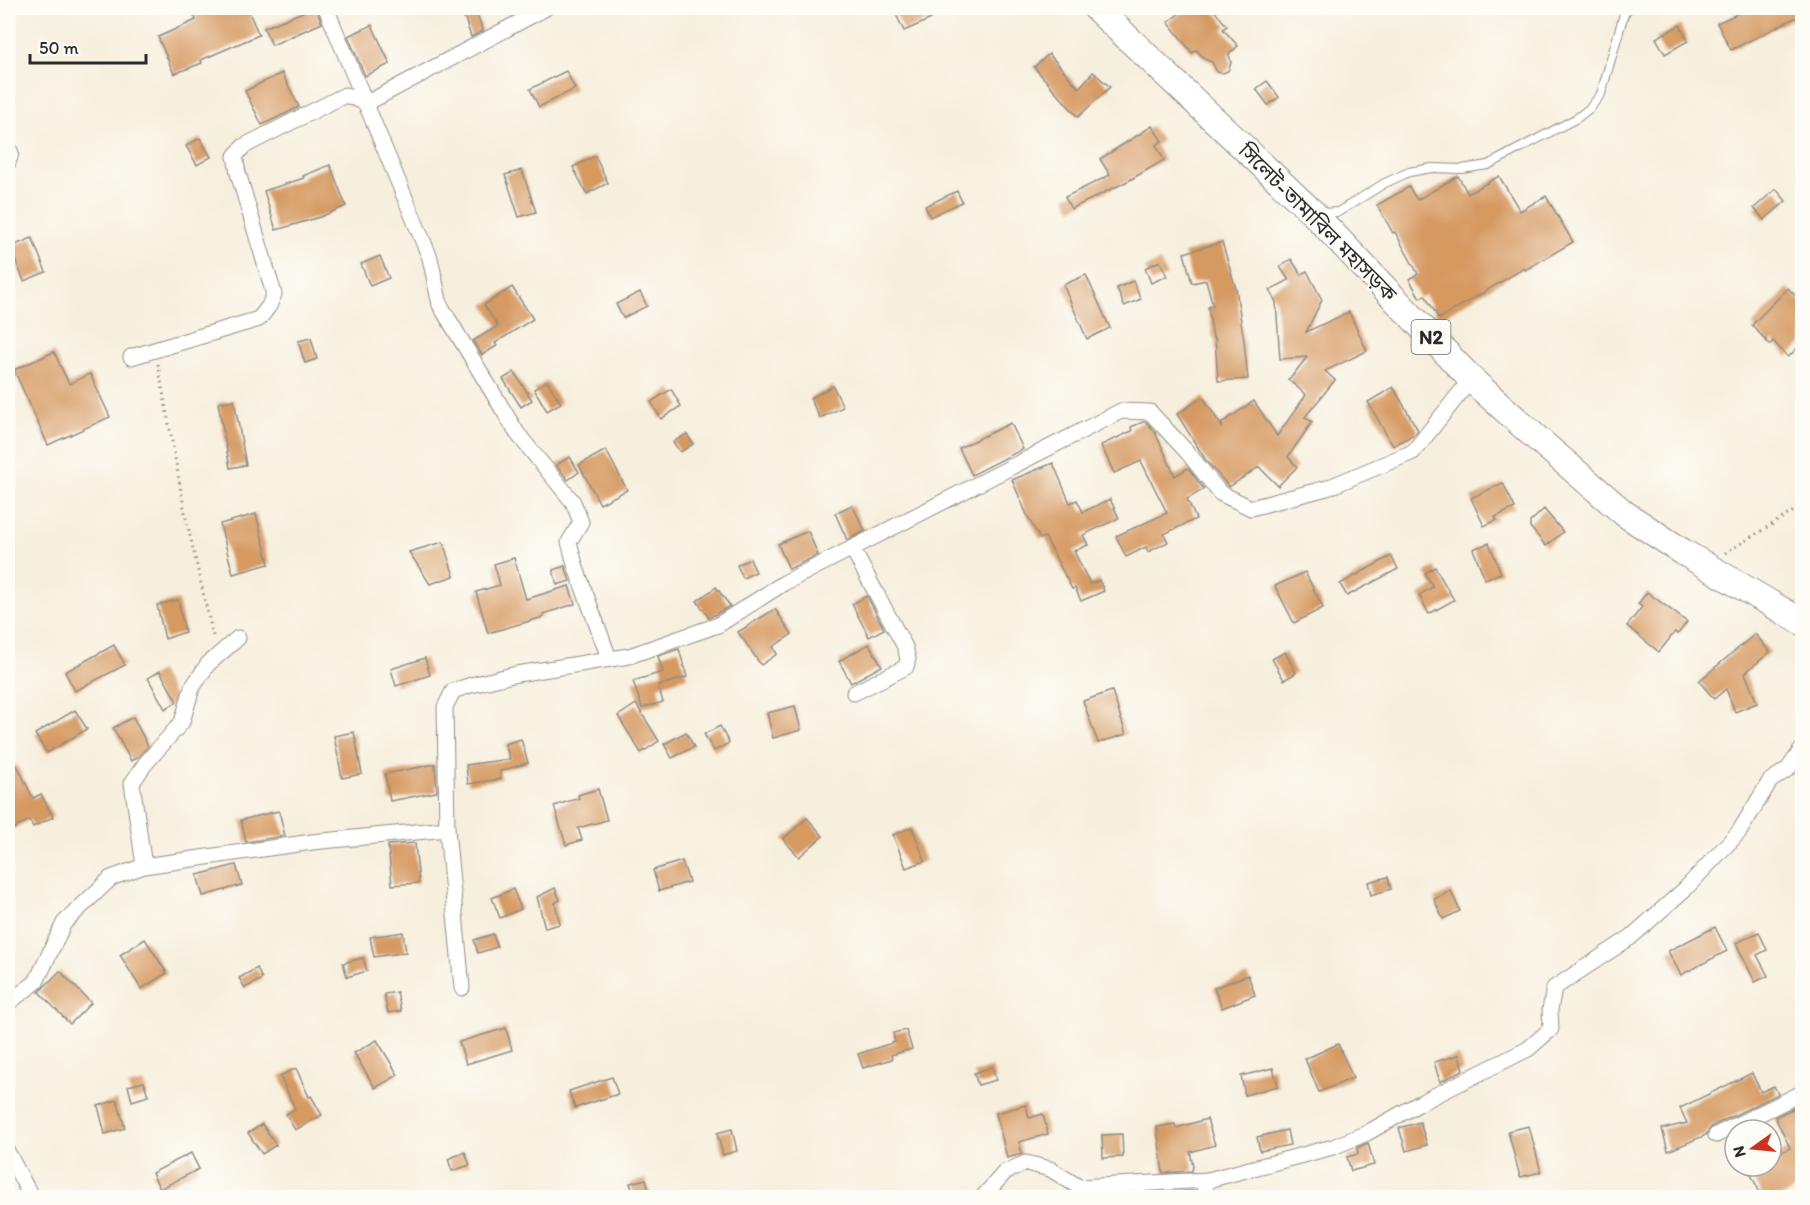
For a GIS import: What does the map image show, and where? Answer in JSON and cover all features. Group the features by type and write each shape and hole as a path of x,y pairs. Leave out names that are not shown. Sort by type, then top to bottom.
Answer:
{"highway":[{"name":"সিলেট-তামাবিল মহাসড়ক","path":"1096,8 1314,214 1471,379 1625,514 1683,552 1803,622"}],"street":[{"path":"326,8 430,258 440,305 518,433 573,502 581,522 569,542 576,568 609,658"},
{"path":"131,357 259,319 269,306 274,294 235,156 244,146 345,95 367,103 546,8"},
{"path":"8,147 11,153 8,163"},
{"path":"462,988 447,829 445,707 453,692 516,674 629,656 718,625 784,583 1121,411 1150,412 1188,453 1220,493 1251,508 1327,488 1413,452 1471,379"},
{"path":"852,548 905,647 908,659 906,667 854,693"},
{"path":"144,866 132,783 145,764 182,722 192,688 208,664 238,638"},
{"path":"982,1197 1005,1172 1026,1163 1050,1169 1079,1187 1208,1180 1333,1147 1368,1133 1420,1103 1528,1049 1551,1029 1550,1010 1554,988 1631,937 1685,889 1739,832 1770,781 1788,769 1803,749"},
{"path":"8,1003 36,982 64,922 111,878 144,866 312,842 447,829"},
{"path":"1716,1135 1803,1093"},
{"path":"8,1153 32,1197"},
{"path":"1202,1197 1208,1180"}],"lane":[{"path":"1314,214 1338,212 1385,183 1409,172 1432,168 1462,169 1488,165 1577,118 1590,108 1601,94 1624,14 1629,8"}],"path":[{"path":"155,349 186,518 218,656"},
{"path":"1706,564 1803,506"}],"building":[{"path":"191,8 247,8 259,35 174,74 158,37 196,20"},
{"path":"316,8 322,23 272,45 264,28"},
{"path":"893,8 926,8 931,19 904,31"},
{"path":"1187,8 1212,8 1227,26 1223,29 1238,46 1229,54 1231,63 1228,71 1217,72 1212,62 1196,50 1192,53 1168,22"},
{"path":"1750,8 1803,8 1803,14 1731,50 1717,23"},
{"path":"476,12 483,31 471,37 464,16"},
{"path":"372,25 390,64 365,76 348,36"},
{"path":"1680,25 1688,41 1665,54 1656,38"},
{"path":"1049,54 1079,88 1093,72 1110,87 1078,117 1034,67"},
{"path":"566,71 575,89 539,107 530,89"},
{"path":"282,73 299,107 262,125 245,91"},
{"path":"1267,81 1279,97 1268,105 1256,89"},
{"path":"1152,126 1162,141 1156,145 1164,160 1130,180 1071,209 1065,197 1110,175 1100,159"},
{"path":"200,138 211,157 197,165 186,146"},
{"path":"595,156 608,183 587,194 573,167"},
{"path":"330,165 346,206 320,217 276,230 264,191 304,178 303,176"},
{"path":"522,170 536,212 519,217 505,175"},
{"path":"1458,176 1468,194 1499,176 1520,211 1546,196 1573,242 1525,270 1524,268 1439,319 1425,295 1420,298 1409,279 1418,274 1377,205 1409,187 1417,200"},
{"path":"1776,189 1786,201 1764,220 1754,208"},
{"path":"957,191 962,202 930,217 925,206"},
{"path":"32,238 46,272 24,281 10,247"},
{"path":"1222,242 1236,289 1248,379 1218,381 1215,338 1213,338 1208,307 1213,306 1206,280 1192,283 1184,253"},
{"path":"380,256 389,278 370,286 361,264"},
{"path":"1291,259 1301,274 1307,271 1322,300 1306,332 1349,312 1367,351 1325,371 1335,380 1305,417 1312,422 1288,457 1297,467 1278,486 1259,467 1229,487 1205,459 1177,414 1203,397 1222,427 1222,423 1254,401 1277,436 1306,395 1288,379 1294,375 1292,376 1307,357 1280,359 1276,302 1270,290 1289,280 1280,267"},
{"path":"1160,261 1167,276 1151,283 1145,268"},
{"path":"1086,275 1110,328 1087,339 1063,285"},
{"path":"1133,281 1141,299 1124,306 1117,288"},
{"path":"512,287 533,319 495,343 497,346 482,355 473,341 498,326 484,305"},
{"path":"1788,288 1803,304 1803,343 1788,357 1773,341 1770,345 1752,325"},
{"path":"640,292 647,306 623,318 616,304"},
{"path":"311,338 317,359 305,363 298,341"},
{"path":"54,352 69,384 90,374 110,417 48,445 14,370"},
{"path":"514,372 532,400 521,407 503,379"},
{"path":"547,381 561,403 547,411 534,389"},
{"path":"833,386 843,407 820,418 810,398"},
{"path":"1393,387 1418,430 1393,446 1368,402"},
{"path":"671,389 681,406 661,419 651,402"},
{"path":"234,400 246,465 230,468 218,403"},
{"path":"1146,422 1155,432 1175,476 1188,468 1204,489 1187,499 1196,519 1164,534 1168,542 1148,552 1146,547 1126,557 1116,536 1167,513 1141,461 1114,473 1101,445 1132,431 1131,427"},
{"path":"1011,423 1023,449 972,475 959,448"},
{"path":"687,434 693,444 680,452 673,442"},
{"path":"606,450 627,490 600,504 579,465"},
{"path":"570,457 579,472 568,480 556,465"},
{"path":"1053,463 1070,503 1077,500 1083,512 1110,499 1119,518 1083,535 1088,545 1074,551 1090,584 1099,580 1104,591 1081,601 1075,588 1072,589 1045,537 1040,539 1012,480"},
{"path":"1503,483 1515,508 1495,517 1497,520 1484,526 1471,498"},
{"path":"852,505 865,531 847,540 835,513"},
{"path":"1544,509 1563,532 1546,546 1530,527 1530,522"},
{"path":"256,514 269,564 233,574 220,524"},
{"path":"808,531 818,555 789,569 778,544"},
{"path":"443,542 454,576 430,584 409,552"},
{"path":"1489,543 1501,573 1485,579 1473,549"},
{"path":"1391,556 1398,569 1347,596 1340,584"},
{"path":"514,558 526,599 569,586 575,604 543,614 544,617 488,633 476,592 500,585 494,564"},
{"path":"750,559 756,572 743,578 737,565"},
{"path":"565,566 570,581 557,585 553,570"},
{"path":"1435,567 1454,600 1429,614 1419,595 1433,587 1425,573"},
{"path":"1305,572 1323,608 1294,623 1275,586"},
{"path":"716,587 730,606 709,618 697,601"},
{"path":"1647,592 1687,622 1678,634 1675,632 1659,652 1627,626 1642,607 1638,604"},
{"path":"867,596 884,629 869,637 852,604"},
{"path":"178,600 185,632 165,639 157,605"},
{"path":"775,609 792,634 773,647 777,654 761,665 738,632"},
{"path":"1755,634 1770,652 1745,673 1757,703 1735,712 1726,689 1714,699 1699,681"},
{"path":"869,644 882,666 851,683 839,661"},
{"path":"114,645 125,665 75,691 65,672"},
{"path":"679,649 687,677 658,686 663,702 642,708 633,681 663,672 658,656"},
{"path":"1285,652 1296,673 1284,680 1272,659"},
{"path":"425,658 430,675 396,686 391,669"},
{"path":"160,671 177,702 165,709 148,678"},
{"path":"1112,691 1126,734 1098,743 1083,701"},
{"path":"636,704 659,741 641,753 618,716"},
{"path":"795,706 801,730 773,738 767,713"},
{"path":"75,710 87,729 47,753 35,734"},
{"path":"133,717 148,746 131,761 113,728"},
{"path":"720,726 729,743 714,751 704,734"},
{"path":"354,732 362,774 342,778 334,736"},
{"path":"686,732 694,747 672,758 664,744"},
{"path":"521,739 528,763 500,771 501,779 468,784 466,765 510,759 505,744"},
{"path":"435,764 437,792 390,801 385,774"},
{"path":"17,765 33,798 41,794 53,817 33,827 29,820 8,832 8,770"},
{"path":"598,789 607,820 578,828 582,840 566,845 554,806"},
{"path":"279,811 285,836 246,842 241,820"},
{"path":"807,818 823,836 799,857 783,839"},
{"path":"912,827 925,861 906,868 893,835"},
{"path":"415,843 419,883 392,885 388,845"},
{"path":"682,861 689,882 659,891 653,870"},
{"path":"236,865 242,885 203,896 197,875"},
{"path":"1388,877 1391,889 1371,895 1368,882"},
{"path":"555,888 560,900 555,903 560,924 545,928 537,897"},
{"path":"513,889 521,909 500,918 492,898"},
{"path":"1451,891 1460,911 1443,919 1434,899"},
{"path":"1715,927 1727,951 1681,975 1668,951"},
{"path":"403,932 406,952 374,957 370,937"},
{"path":"1759,932 1767,950 1757,955 1768,976 1755,982 1736,943"},
{"path":"493,934 497,947 478,953 474,940"},
{"path":"145,939 167,973 141,989 120,955"},
{"path":"363,958 367,971 347,977 343,963"},
{"path":"257,968 262,979 245,988 239,978"},
{"path":"60,971 91,1003 70,1024 39,992"},
{"path":"1248,975 1255,995 1222,1008 1214,988"},
{"path":"397,992 401,1011 388,1013 384,994"},
{"path":"506,1028 512,1050 466,1064 459,1042"},
{"path":"906,1030 912,1049 891,1055 892,1059 863,1068 858,1054 895,1042 893,1033"},
{"path":"377,1040 398,1075 375,1088 354,1053"},
{"path":"1338,1044 1353,1078 1319,1092 1305,1059"},
{"path":"1459,1055 1463,1070 1440,1082 1434,1062"},
{"path":"992,1067 996,1080 978,1085 974,1073"},
{"path":"296,1068 309,1097 311,1096 322,1115 295,1130 286,1114 295,1109 280,1076"},
{"path":"1273,1068 1278,1086 1245,1095 1241,1076"},
{"path":"1752,1073 1761,1092 1774,1086 1778,1094 1728,1118 1723,1118 1723,1121 1712,1126 1706,1135 1668,1151 1662,1129 1687,1123 1680,1108"},
{"path":"612,1077 618,1094 575,1108 569,1091"},
{"path":"144,1082 148,1096 132,1101 128,1086"},
{"path":"117,1100 125,1128 105,1134 98,1106"},
{"path":"1803,1104 1803,1187 1780,1197 1762,1197 1753,1178 1783,1178 1783,1151 1790,1148 1783,1134 1783,1118 1775,1117"},
{"path":"1026,1105 1029,1118 1043,1114 1048,1134 1019,1142 1022,1154 1007,1158 996,1113"},
{"path":"1207,1119 1215,1145 1190,1152 1192,1171 1163,1173 1157,1127 1175,1124 1176,1128"},
{"path":"1420,1122 1427,1145 1406,1151 1399,1128"},
{"path":"262,1124 276,1145 262,1154 248,1133"},
{"path":"1529,1126 1541,1172 1520,1177 1508,1131"},
{"path":"732,1129 737,1151 723,1155 717,1133"},
{"path":"1287,1130 1290,1145 1260,1151 1257,1137"},
{"path":"1122,1134 1123,1157 1103,1158 1102,1135"},
{"path":"1368,1143 1374,1165 1351,1171 1347,1157 1358,1154 1357,1148"},
{"path":"465,1152 470,1165 452,1171 448,1159"},
{"path":"191,1153 199,1169 160,1189 152,1173"},
{"path":"646,1179 651,1197 634,1197 630,1183"},
{"path":"1193,1191 1193,1197 1139,1197 1139,1194"}]}
